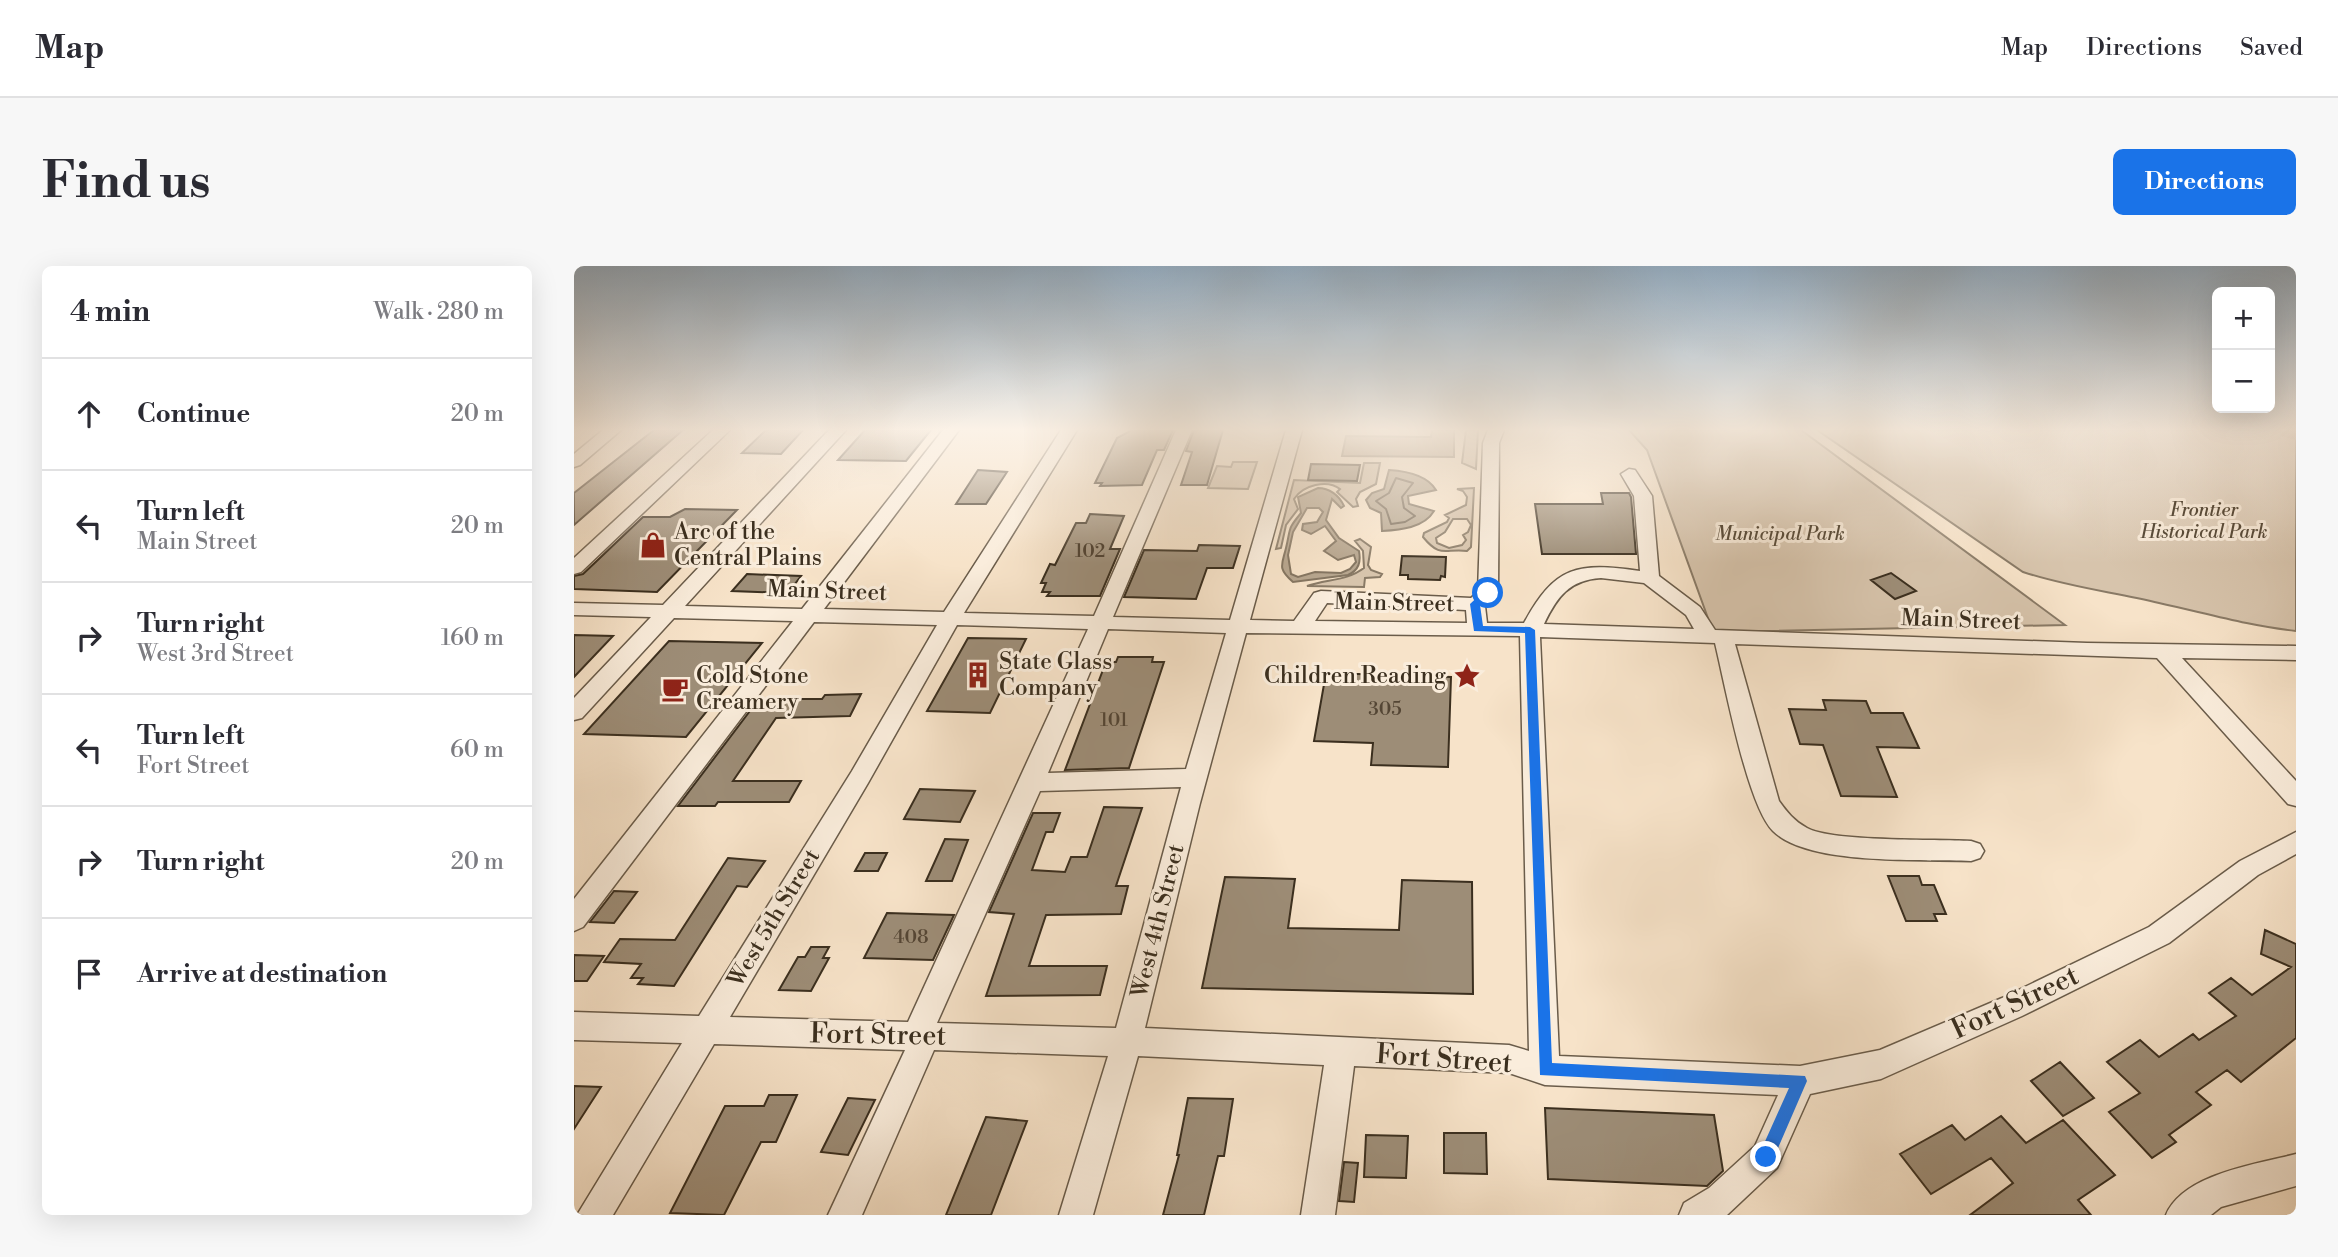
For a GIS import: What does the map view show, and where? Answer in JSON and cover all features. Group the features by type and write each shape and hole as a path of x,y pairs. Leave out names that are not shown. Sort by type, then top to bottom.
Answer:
{"street":[{"path":"574,568 675,474"},
{"path":"574,712 796,474"},
{"path":"574,919 917,474"},
{"path":"951,619 1041,474"},
{"path":"845,1215 1164,474"},
{"name":"West 4th Street","path":"1076,1215 1127,1042 1195,778 1282,474"},
{"path":"1301,626 1321,597 1475,604 1488,594 1490,474"},
{"path":"1629,474 1643,496 1650,578"},
{"path":"1545,1070 1530,630 1555,589 1574,575 1601,572 1650,578 1693,611 1715,635 1768,804 1782,824 1801,837 1831,845 1971,851"},
{"path":"1475,604 1478,629"},
{"name":"Main Street","path":"574,609 1240,626 1530,630 2296,653"},
{"name":"West 5th Street","path":"594,1215 860,777 951,619"},
{"path":"2163,651 2296,797"},
{"path":"1032,782 1195,778"},
{"name":"Fort Street","path":"574,1026 1127,1042 1509,1059 1545,1070 1800,1081 1881,1065 2012,1007 2159,935 2249,869 2296,842"},
{"path":"1318,1215 1341,1053"},
{"path":"1696,1215 1721,1199 1766,1157 1800,1081"},
{"path":"2183,1215 2213,1193 2296,1170"}],"green space":[{"path":"1214,474 1253,474 1248,489 1208,488"},
{"path":"1362,474 1378,474 1376,484 1360,492 1356,499 1358,506 1353,507 1337,492 1340,489 1335,486 1322,484 1303,490 1294,499 1298,509 1286,525 1281,548 1276,549 1294,480 1360,483"},
{"name":"Municipal Park","path":"1656,474 1861,474 2065,625 1713,632"},
{"name":"Frontier Historical Park","path":"1881,474 2296,474 2296,631 2244,623 2074,586 2023,572"},
{"path":"1474,488 1471,547 1467,551 1439,550 1429,544 1423,537 1424,533 1447,522 1449,518 1445,515 1466,505 1467,497 1463,491 1457,489","holes":["1453,519 1467,519 1471,525 1463,535 1466,540 1462,545 1449,548 1437,543 1436,538 1445,532"]},
{"path":"1360,539 1371,547 1368,565 1371,570 1382,574 1380,577 1365,578 1364,587 1307,586 1344,578 1364,568 1363,551 1355,541"}],"water":[{"path":"1388,474 1421,477 1436,490 1408,496 1409,504 1434,511 1418,525 1382,531 1381,513 1370,508 1366,500 1372,493 1384,489"},
{"path":"1322,488 1333,493 1342,502 1344,506 1341,508 1332,499 1326,520 1339,538 1359,551 1360,559 1355,571 1348,575 1293,582 1285,573 1282,563 1289,532 1301,513 1298,497","holes":["1307,508 1319,508 1323,512 1317,522 1303,524 1302,530 1311,534 1325,526 1336,541 1324,551 1338,560 1354,555 1356,562 1341,573 1315,572 1298,577 1291,574 1288,555 1293,532"]}],"building":[{"path":"598,474 632,474 574,525 574,493"},
{"path":"975,474 1005,474 986,504 956,504"},
{"path":"1099,474 1147,474 1142,485 1100,486 1102,483 1095,483"},
{"path":"1185,474 1210,474 1207,485 1181,485"},
{"path":"1309,474 1358,474 1357,481 1308,480"},
{"path":"1601,493 1629,493 1636,554 1542,554 1535,504 1603,504"},
{"name":"Arc of the Central Plains","path":"685,509 737,510 657,592 574,589 574,576 583,574 643,517 670,517"},
{"path":"1090,514 1124,516 1110,549 1120,549 1100,596 1047,596 1050,592 1042,592 1046,583 1041,583 1050,564 1055,565 1076,523 1086,523"},
{"path":"1199,545 1240,546 1233,568 1207,568 1196,599 1124,597 1144,550 1197,551"},
{"path":"1402,556 1446,557 1445,577 1441,576 1440,580 1408,579 1408,575 1400,575"},
{"path":"1891,573 1916,591 1895,599 1871,580"},
{"path":"747,574 801,576 788,593 732,591"},
{"path":"574,635 613,636 574,677"},
{"name":"State Glass Company","path":"968,638 1026,639 990,713 927,711"},
{"name":"Cold Stone Creamery","path":"669,641 762,643 686,737 584,734"},
{"path":"1118,657 1153,657 1152,662 1164,662 1129,768 1065,770 1106,662 1116,662"},
{"path":"1326,673 1451,677 1448,767 1371,765 1373,743 1314,741"},
{"path":"861,694 850,716 776,718 733,781 801,781 789,802 718,802 715,806 678,806 759,699 822,699 825,695"},
{"path":"1823,700 1866,701 1871,713 1903,713 1919,748 1877,747 1897,797 1841,796 1823,745 1800,744 1789,709 1826,710"},
{"path":"920,789 975,791 960,822 904,819"},
{"path":"1104,807 1142,808 1116,886 1128,886 1121,914 1046,915 1029,966 1107,966 1100,995 986,996 1014,914 989,912 1033,813 1060,813 1053,832 1046,832 1032,870 1065,872 1071,857 1087,857"},
{"path":"945,839 968,840 952,881 926,881"},
{"path":"865,853 887,853 878,871 855,871"},
{"path":"728,858 765,861 747,887 737,886 674,986 638,984 643,978 631,978 641,964 604,962 620,939 675,940"},
{"path":"1888,876 1919,876 1922,885 1934,885 1946,914 1934,914 1937,921 1906,921"},
{"path":"1225,877 1295,879 1288,928 1399,930 1402,880 1472,882 1473,994 1202,988"},
{"path":"614,891 637,892 614,923 590,922"},
{"path":"887,913 954,915 933,960 864,958"},
{"path":"2265,930 2296,944 2296,1038 2241,1082 2227,1070 2196,1092 2211,1105 2169,1135 2176,1142 2152,1158 2109,1112 2140,1093 2107,1062 2140,1040 2159,1057 2193,1034 2199,1040 2236,1016 2209,993 2231,978 2252,995 2291,967 2261,954"},
{"path":"811,947 829,947 823,958 829,958 811,991 779,990 798,957 805,957"},
{"path":"574,955 604,956 587,981 574,981"},
{"path":"2060,1062 2094,1098 2063,1116 2031,1081"},
{"path":"574,1086 601,1087 574,1129"},
{"path":"769,1095 797,1095 776,1142 761,1142 724,1215 670,1213 725,1106 764,1106"},
{"path":"848,1098 875,1100 848,1155 821,1152"},
{"path":"1188,1098 1233,1099 1224,1156 1218,1156 1204,1215 1163,1215 1179,1155"},
{"path":"1545,1108 1714,1115 1723,1171 1707,1186 1548,1179"},
{"path":"2001,1116 2026,1143 2063,1120 2115,1175 2078,1200 2091,1215 1970,1215 2013,1183 1991,1158 1931,1194 1900,1154 1952,1125 1965,1140"},
{"path":"986,1117 1027,1121 991,1215 946,1215"},
{"path":"1444,1133 1486,1133 1487,1174 1444,1173"},
{"path":"1366,1135 1408,1136 1406,1178 1364,1177"},
{"path":"1344,1162 1358,1163 1354,1202 1339,1201"}],"place":[{"name":"Arc of the Central Plains","path":"653,545"},
{"name":"State Glass Company","path":"978,675"},
{"name":"Children Reading","path":"1467,676"},
{"name":"Cold Stone Creamery","path":"675,689"}],"route":[{"path":"1488,593 1475,604 1478,629 1530,630 1545,1070 1800,1081 1766,1157"}]}
